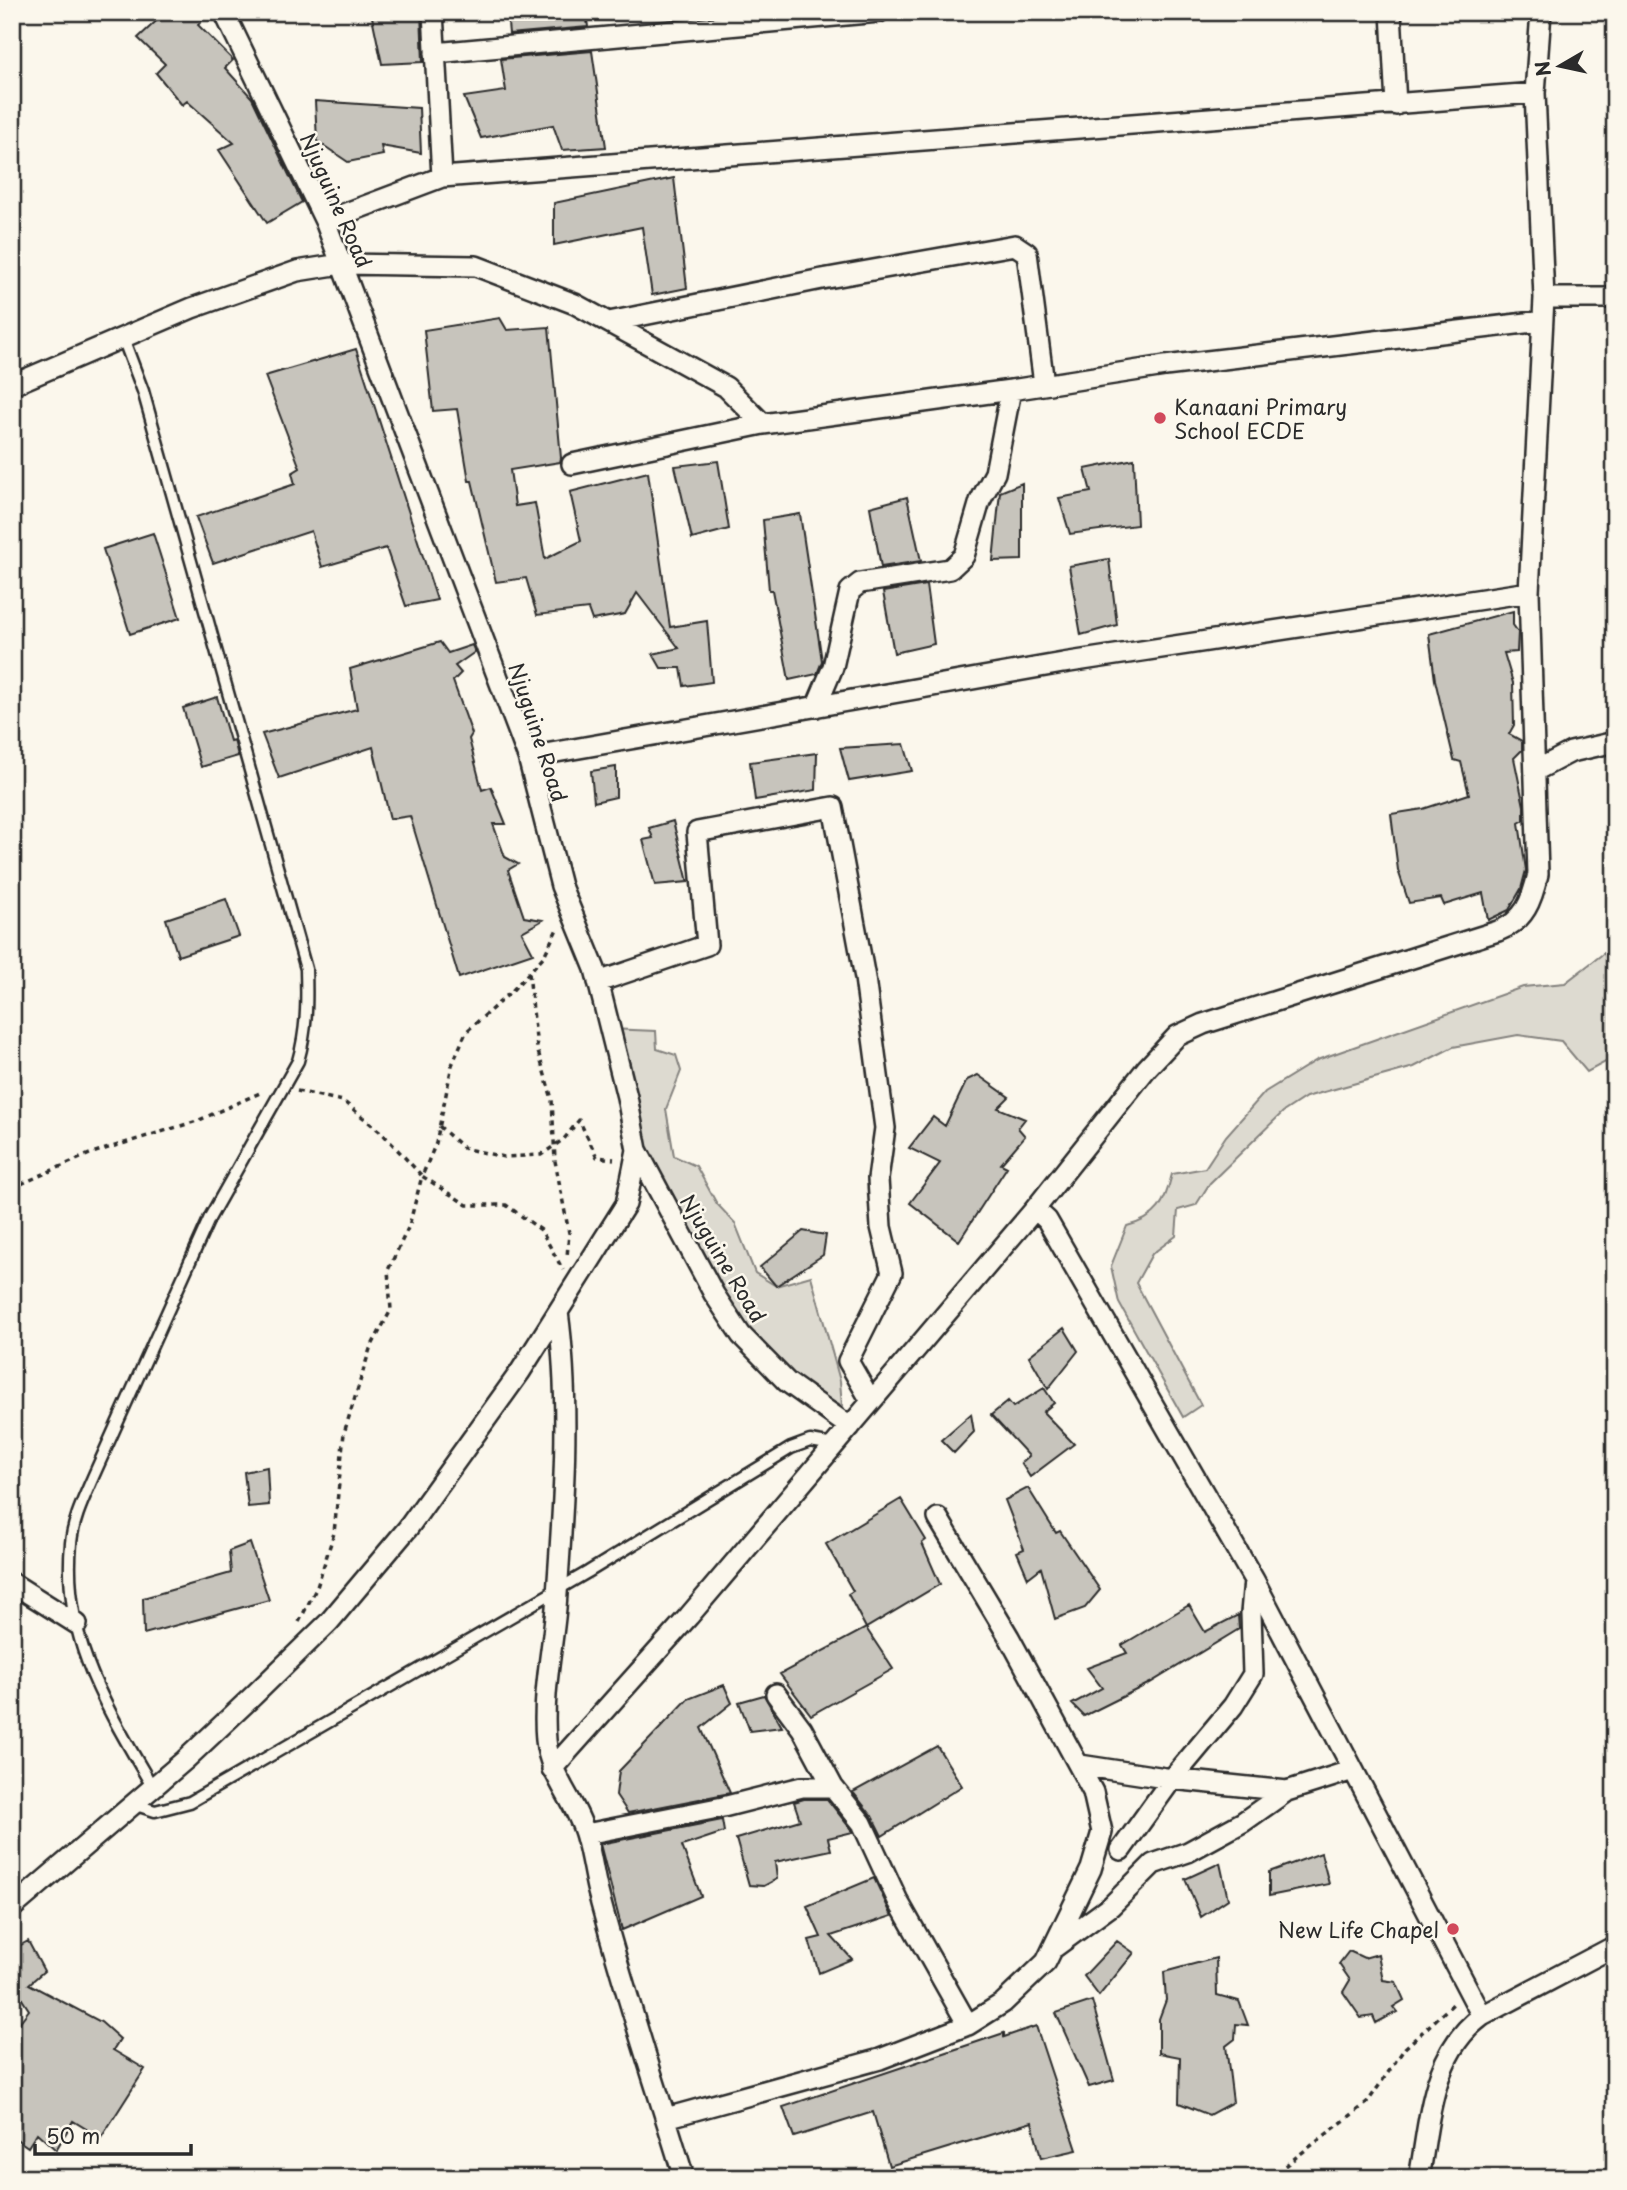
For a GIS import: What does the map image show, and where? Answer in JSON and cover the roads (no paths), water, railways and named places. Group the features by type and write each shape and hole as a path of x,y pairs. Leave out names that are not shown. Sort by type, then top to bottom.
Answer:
{"street":[{"name":"Njuguine Road","path":"224,12 325,221 528,757 561,886 598,982 627,1097 636,1155 735,1327 787,1382 850,1427"},
{"path":"433,12 442,177"},
{"path":"435,53 879,12"},
{"path":"1391,12 1396,105"},
{"path":"552,1769 689,1616 1035,1209 1147,1068 1177,1036 1203,1024 1512,926 1532,900 1538,874 1529,592 1544,298 1535,93 1541,12"},
{"path":"325,221 442,177 1535,93"},
{"path":"609,322 836,276 1015,245 1027,253 1044,384"},
{"path":"12,385 192,308 297,271 341,264 476,266 575,304 609,322 726,387 763,424"},
{"path":"1544,298 1615,298"},
{"path":"572,464 763,424 1165,366 1542,321"},
{"path":"816,706 833,667 850,592 860,583 950,569 964,556 980,501 995,473 1011,390"},
{"path":"528,757 1063,663 1529,592"},
{"path":"1535,771 1571,752 1615,742"},
{"path":"598,982 707,945 697,832 833,807 865,978 885,1128 878,1179 881,1227 892,1273 848,1361 871,1401"},
{"path":"12,1908 195,1751 329,1622 408,1528 520,1372 626,1204 636,1155"},
{"path":"1035,1209 1047,1220 1254,1580 1482,2016"},
{"path":"558,1312 563,1407 557,1590 545,1711 546,1742 552,1769 571,1797 586,1834 597,1888 684,2178"},
{"path":"666,2118 880,2059 968,2025 1003,2003 1046,1962 1091,1869 1102,1832 1093,1792 938,1518"},
{"path":"1121,1850 1172,1779 1233,1706 1253,1674 1251,1613 1254,1580"},
{"path":"12,1583 77,1624"},
{"path":"776,1694 802,1729 833,1787 862,1823 898,1901 968,2025"},
{"path":"1080,1765 1172,1779 1287,1791"},
{"path":"1053,1949 1111,1906 1153,1864 1188,1852 1243,1822 1287,1791 1353,1770"},
{"path":"586,1834 723,1807 802,1787 833,1787"},
{"path":"1102,1832 1145,1872"},
{"path":"1419,2178 1440,2072 1450,2048 1464,2029 1482,2016 1615,1946"}],"lane":[{"path":"122,338 144,391 306,969 304,1041 285,1085 210,1217 78,1513 71,1542 77,1624 87,1667 153,1787"},
{"path":"133,1804 155,1811 190,1802 557,1590 792,1448 810,1441 834,1445"}],"place":[{"name":"Kanaani Primary School ECDE","path":"1160,418"},
{"name":"New Life Chapel","path":"1453,1929"}]}
